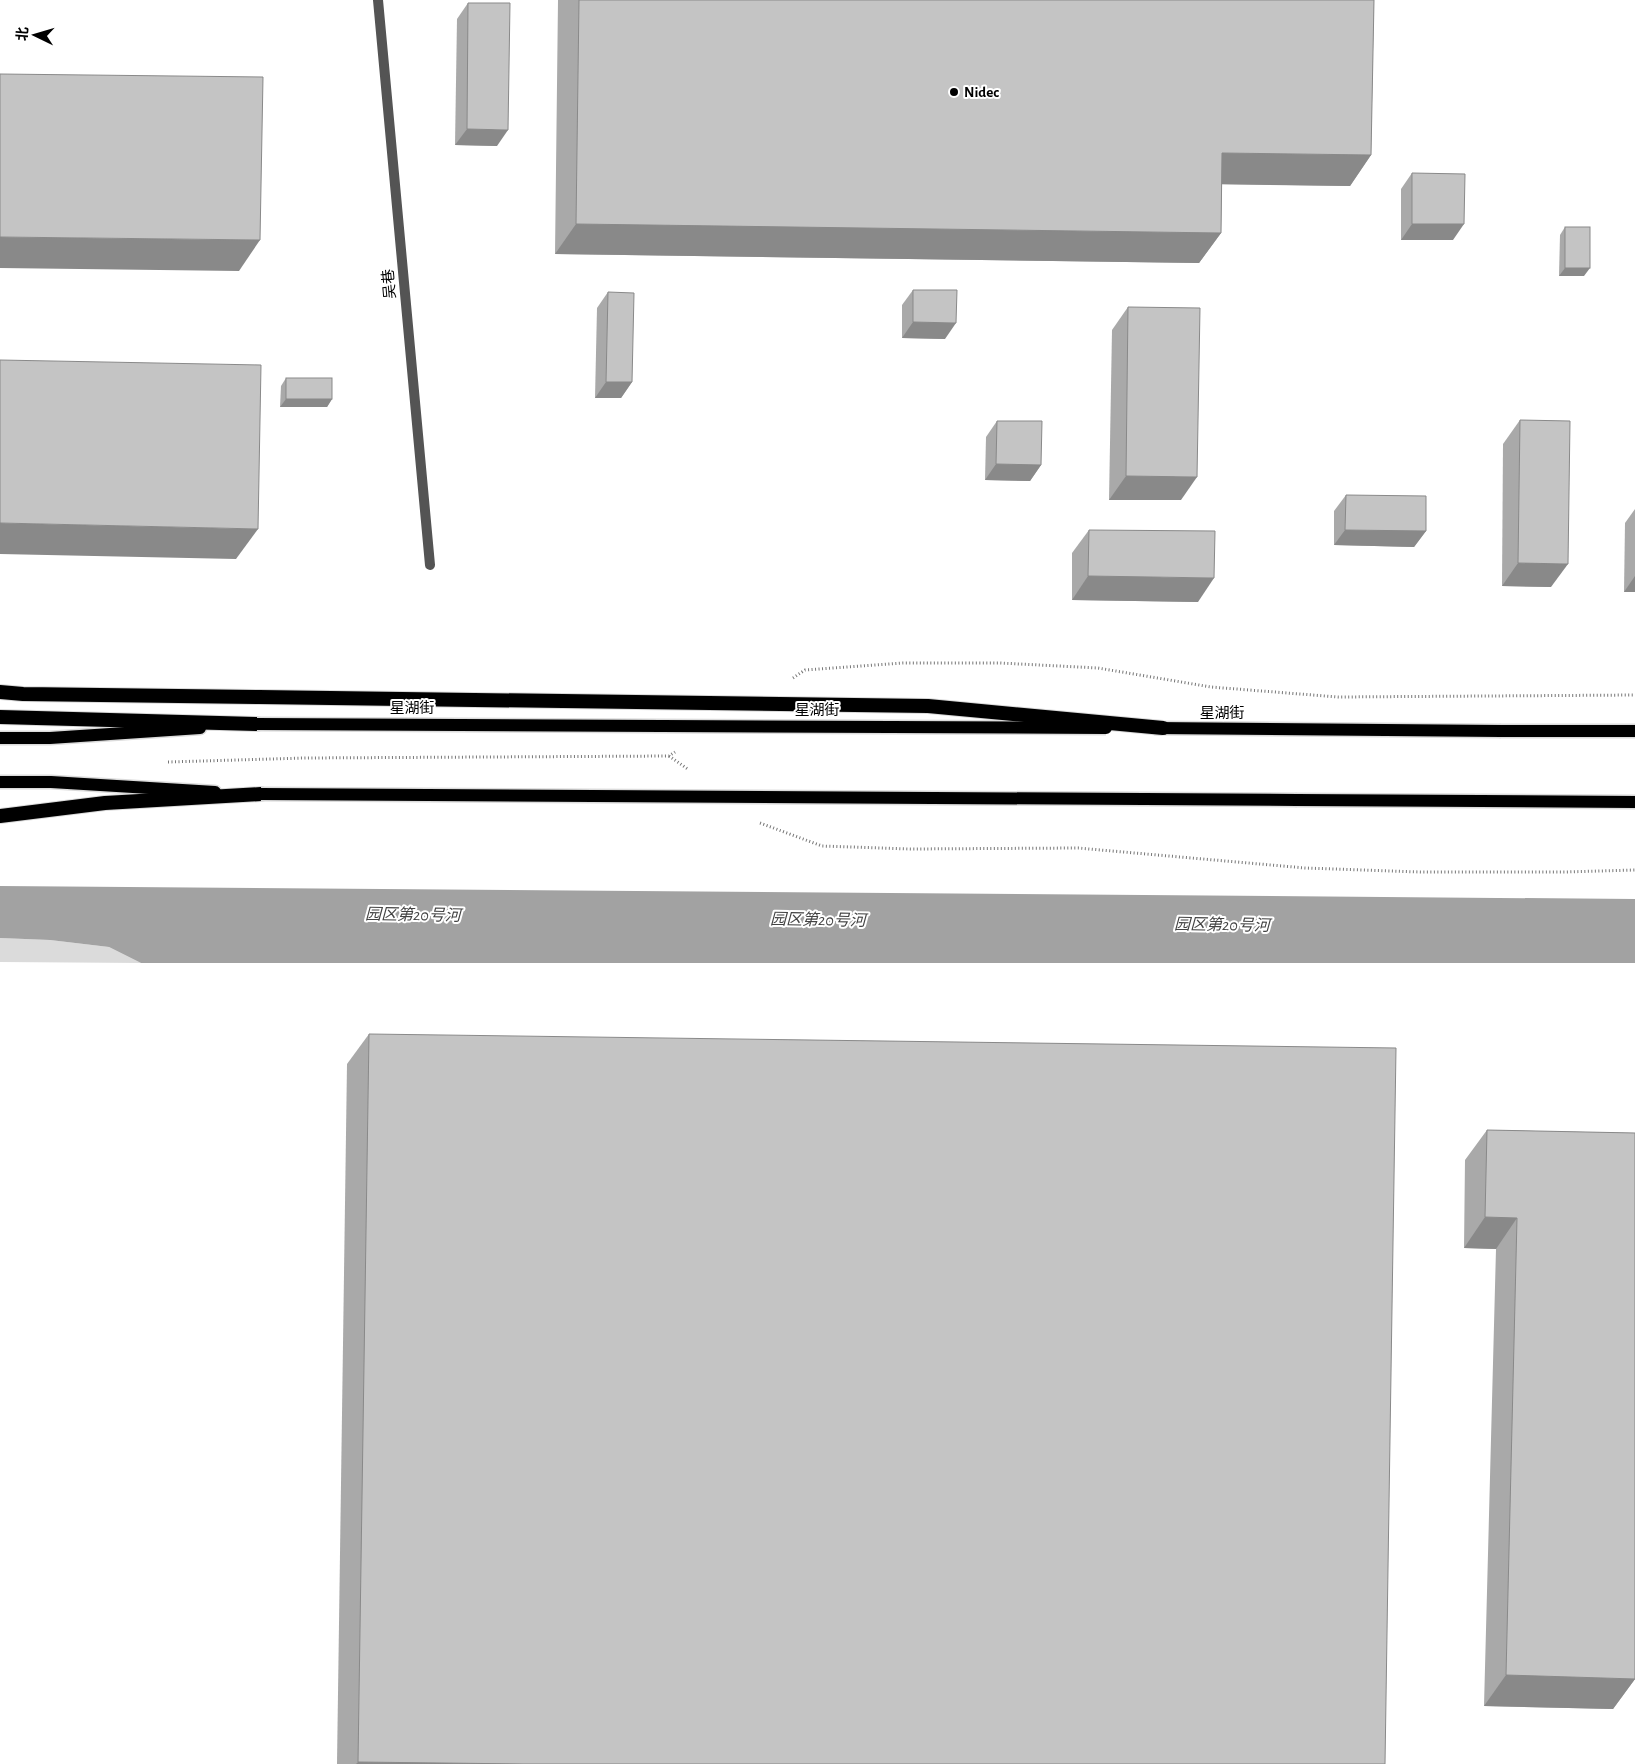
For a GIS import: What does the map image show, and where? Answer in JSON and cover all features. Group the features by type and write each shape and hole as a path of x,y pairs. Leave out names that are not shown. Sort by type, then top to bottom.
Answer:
{"highway":[{"path":"0,692 23,694 928,706 1163,728"},
{"path":"0,716 257,724"},
{"path":"0,816 105,803 261,794"}],"main road":[{"name":"星湖街","path":"0,738 50,738 257,724 1501,731 1635,730"},
{"path":"0,782 51,782 261,794 1635,802"}],"street":[{"name":"吴巷","path":"378,0 430,565"}],"path":[{"path":"789,680 805,670 903,663 1000,663 1098,668 1211,687 1338,697 1635,695"},
{"path":"163,762 305,758 669,756 677,751"},
{"path":"669,756 692,773"},
{"path":"753,818 760,823 822,846 910,849 1078,848 1305,868 1420,872 1635,870"}],"shaded area":[{"path":"0,938 50,940 109,947 141,963 0,962"}],"water":[{"name":"园区第20号河","path":"0,886 1635,899 1635,963 141,963 109,947 50,940 0,938"}],"building":[{"name":"Nidec","path":"579,0 1374,0 1371,155 1222,153 1221,233 576,224"},
{"path":"468,3 510,3 508,130 467,129"},
{"path":"0,74 263,77 260,240 0,237"},
{"path":"1412,173 1465,174 1464,224 1412,224"},
{"path":"1565,227 1590,227 1590,268 1565,268"},
{"path":"913,290 957,290 956,323 913,322"},
{"path":"608,292 634,293 632,382 606,382"},
{"path":"1128,307 1200,308 1197,477 1126,476"},
{"path":"0,360 261,365 258,529 0,523"},
{"path":"286,378 332,378 332,399 286,399"},
{"path":"1520,420 1570,421 1568,564 1518,563"},
{"path":"997,421 1042,421 1041,465 996,464"},
{"path":"1346,495 1426,496 1426,531 1345,530"},
{"path":"1089,530 1215,531 1214,578 1088,576"},
{"path":"369,1034 1396,1048 1385,1764 524,1764 358,1762"},
{"path":"1487,1130 1635,1133 1635,1679 1506,1675 1517,1218 1485,1217"}],"place":[{"name":"Nidec","path":"954,92"}]}
